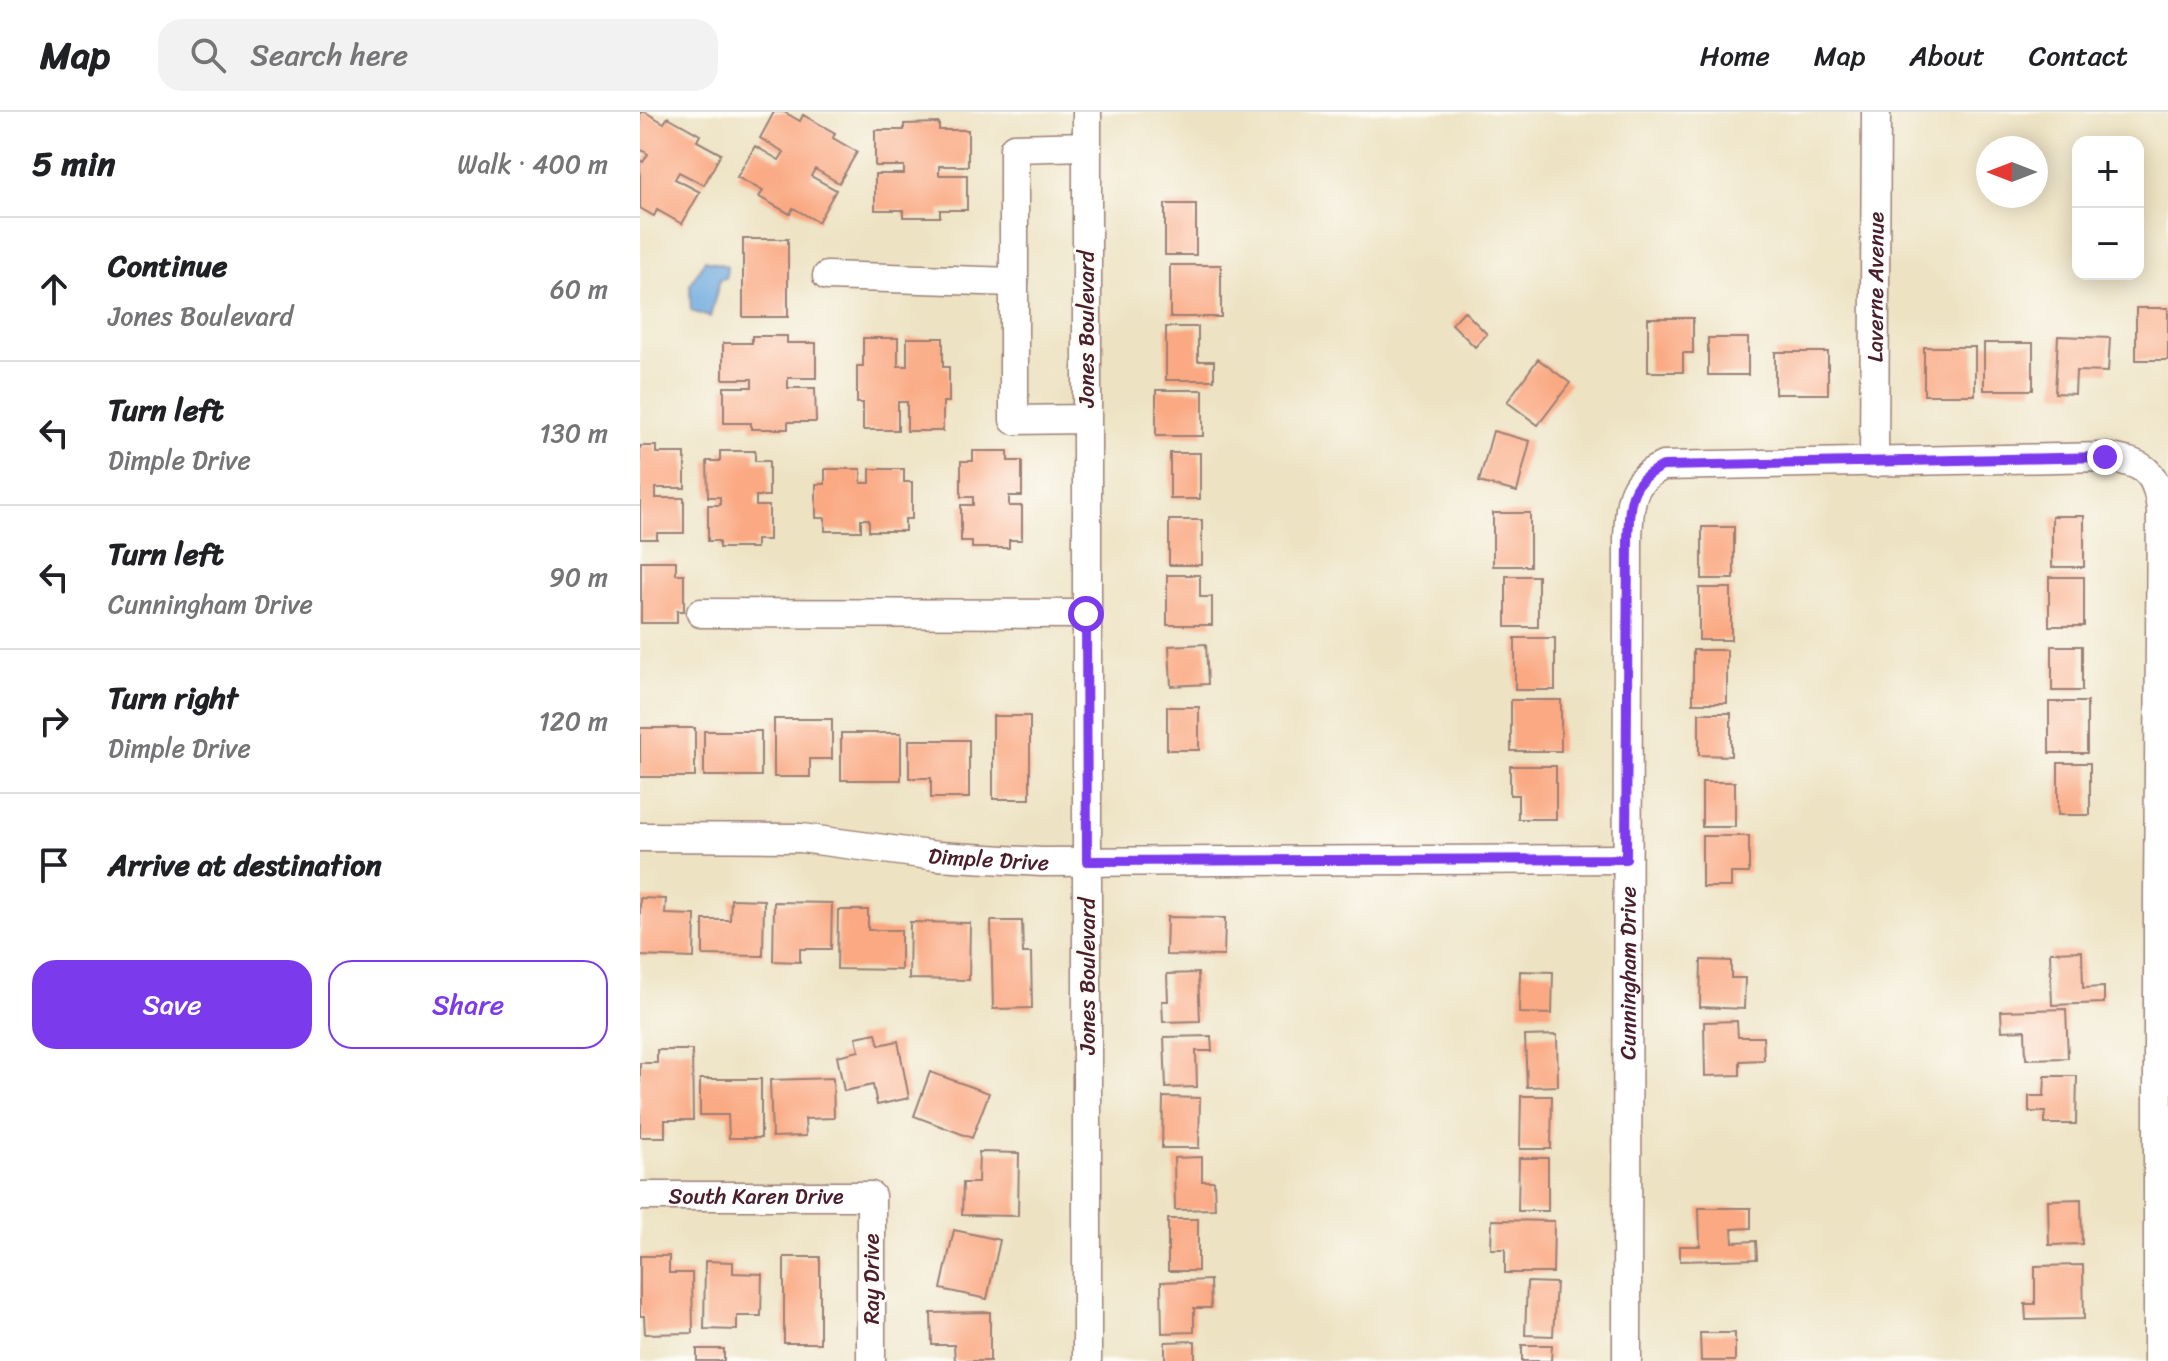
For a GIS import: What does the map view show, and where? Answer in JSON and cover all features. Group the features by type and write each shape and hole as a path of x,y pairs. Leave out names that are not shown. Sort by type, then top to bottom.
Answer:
{"street":[{"name":"Jones Boulevard","path":"1087,112 1087,1361"},
{"name":"Laverne Avenue","path":"1874,463 1876,112"},
{"path":"1086,419 1014,420 1014,148 1087,146"},
{"path":"827,276 1014,282"},
{"path":"1874,463 2105,457 2128,461 2146,469 2158,487 2161,511 2163,895 2158,1361"},
{"name":"Cunningham Drive","path":"1627,1361 1628,538 1635,488 1641,479 1663,466 1874,463"},
{"path":"701,613 1086,614"},
{"name":"Dimple Drive","path":"640,837 801,838 937,856 1041,862 1626,859"},
{"name":"South Karen Drive","path":"640,1196 871,1196"},
{"name":"Ray Drive","path":"871,1196 871,1361"}],"water":[{"path":"705,260 727,266 726,278 720,279 710,317 691,311 690,285"}],"building":[{"path":"640,112 664,123 668,117 700,135 697,141 721,154 704,185 679,172 675,179 700,192 682,224 657,210 654,216 640,208 640,160 643,162 648,154 640,149"},
{"path":"774,112 784,112 800,121 803,115 835,133 833,138 857,152 839,183 815,169 811,176 836,190 818,222 793,208 790,214 759,197 763,191 737,177 755,146 779,160 784,152 760,138"},
{"path":"939,123 939,130 968,130 968,166 939,166 939,175 967,175 967,210 940,210 940,217 903,217 903,210 875,210 875,174 904,174 904,166 875,166 875,130 904,130 904,124"},
{"path":"1165,204 1196,204 1196,255 1165,255"},
{"path":"743,239 788,239 788,317 743,317"},
{"path":"1170,265 1221,265 1221,317 1170,317"},
{"path":"2136,308 2168,308 2168,360 2136,360"},
{"path":"1464,311 1487,334 1475,347 1452,324"},
{"path":"1648,318 1693,318 1693,353 1683,353 1683,372 1648,372"},
{"path":"1166,327 1198,327 1198,361 1214,361 1214,380 1166,380"},
{"path":"752,336 787,336 787,343 816,343 816,378 788,378 788,388 815,388 816,422 788,422 788,429 751,429 751,423 724,423 724,387 752,387 752,379 723,379 723,343 752,343"},
{"path":"2058,336 2110,338 2108,372 2076,371 2075,394 2055,393"},
{"path":"863,338 898,338 898,366 907,366 907,338 943,338 943,367 949,367 949,402 943,402 943,431 907,431 907,402 898,402 898,430 863,430 863,403 857,403 857,366 863,366"},
{"path":"1708,338 1748,338 1748,375 1708,375"},
{"path":"1984,343 2033,343 2033,390 1984,390"},
{"path":"1924,347 1975,347 1975,395 1924,395"},
{"path":"1775,352 1828,352 1828,394 1775,394"},
{"path":"1538,359 1570,383 1538,425 1507,402"},
{"path":"1156,390 1203,390 1203,436 1156,436"},
{"path":"1493,431 1530,441 1517,492 1479,482"},
{"path":"640,446 656,446 656,453 685,453 685,488 656,488 656,498 684,498 684,533 657,533 657,539 640,539"},
{"path":"720,451 755,451 755,461 769,461 769,496 756,496 756,506 769,506 769,540 756,540 756,548 719,548 719,541 708,541 708,505 720,505 720,497 708,497 707,461 720,461"},
{"path":"973,451 1008,451 1008,461 1022,461 1022,496 1009,496 1009,506 1022,506 1022,540 1009,540 1009,548 972,548 972,541 961,541 961,505 973,505 973,497 961,497 961,461 973,461"},
{"path":"1170,453 1200,453 1200,499 1170,499"},
{"path":"825,469 861,469 861,483 870,483 870,469 904,469 904,482 912,482 912,519 905,519 905,531 869,531 869,519 861,519 861,531 825,531 825,518 816,518 816,484 825,484"},
{"path":"1493,513 1530,513 1530,566 1493,566"},
{"path":"2052,516 2084,516 2084,567 2052,567"},
{"path":"1169,520 1202,520 1202,565 1169,565"},
{"path":"1702,527 1734,527 1734,579 1702,579"},
{"path":"641,561 676,561 676,574 684,574 684,611 677,611 677,623 641,623"},
{"path":"1167,575 1200,575 1200,597 1212,597 1212,625 1167,625"},
{"path":"1506,576 1538,576 1538,627 1506,627"},
{"path":"2049,577 2084,577 2084,626 2049,626"},
{"path":"1699,588 1731,588 1731,640 1699,640"},
{"path":"1515,638 1555,638 1555,690 1515,690"},
{"path":"1206,644 1208,684 1171,686 1169,646"},
{"path":"2052,646 2082,646 2082,691 2052,691"},
{"path":"1693,650 1727,650 1727,703 1693,703"},
{"path":"1511,700 1561,700 1561,751 1511,751"},
{"path":"2049,702 2087,702 2087,753 2049,753"},
{"path":"1167,707 1199,707 1199,750 1167,750"},
{"path":"1699,713 1731,713 1731,756 1699,755"},
{"path":"993,716 1030,716 1030,799 993,799"},
{"path":"774,719 832,719 832,759 810,759 810,777 774,777"},
{"path":"640,728 695,728 695,777 640,777"},
{"path":"704,731 761,731 761,776 704,776"},
{"path":"841,733 901,733 901,780 841,780"},
{"path":"909,740 969,740 969,798 931,798 931,778 909,778"},
{"path":"2058,763 2090,763 2090,815 2058,815"},
{"path":"1510,766 1556,766 1556,819 1518,819 1518,795 1510,795"},
{"path":"1702,782 1735,782 1735,827 1702,827"},
{"path":"1702,836 1749,836 1749,873 1731,873 1731,887 1702,887"},
{"path":"640,898 666,899 665,914 695,915 694,958 640,956"},
{"path":"731,899 764,900 763,956 703,955 703,920 730,920"},
{"path":"774,902 832,903 831,949 800,949 800,962 773,961"},
{"path":"838,910 868,910 868,930 901,930 901,970 837,969"},
{"path":"1167,917 1225,918 1224,956 1166,955"},
{"path":"991,921 1022,921 1023,953 1031,953 1032,1008 993,1009"},
{"path":"910,922 970,923 969,980 909,979"},
{"path":"2082,951 2083,988 2104,987 2104,1003 2052,1005 2050,952"},
{"path":"1701,960 1731,961 1731,978 1745,978 1744,1009 1700,1007"},
{"path":"1520,971 1553,972 1552,1014 1519,1013"},
{"path":"1198,973 1200,1021 1163,1022 1162,1001 1168,1001 1167,974"},
{"path":"2066,1009 2068,1058 2026,1059 2025,1030 2002,1031 2001,1011"},
{"path":"1737,1021 1738,1037 1763,1037 1764,1060 1740,1061 1740,1075 1705,1076 1704,1022"},
{"path":"876,1033 879,1045 898,1041 909,1098 877,1105 873,1085 844,1091 837,1056 859,1051 856,1037"},
{"path":"1557,1035 1558,1086 1527,1087 1525,1036"},
{"path":"1211,1036 1212,1051 1196,1051 1197,1087 1166,1088 1164,1037"},
{"path":"657,1050 692,1050 693,1120 665,1120 665,1137 640,1137 640,1063 657,1063"},
{"path":"930,1072 989,1093 972,1138 914,1116"},
{"path":"2045,1076 2077,1076 2076,1124 2045,1124 2045,1112 2029,1112 2029,1096 2044,1096"},
{"path":"833,1078 834,1118 805,1119 806,1136 772,1137 770,1080"},
{"path":"700,1079 761,1079 761,1138 729,1138 728,1115 700,1115"},
{"path":"1521,1096 1552,1096 1551,1149 1520,1149"},
{"path":"1163,1097 1200,1098 1199,1148 1162,1148"},
{"path":"979,1152 1019,1153 1018,1216 962,1215 963,1183 978,1183"},
{"path":"1202,1157 1202,1181 1214,1181 1215,1209 1175,1210 1174,1158"},
{"path":"1519,1158 1548,1158 1548,1211 1518,1211"},
{"path":"2081,1199 2082,1244 2049,1245 2048,1200"},
{"path":"1699,1208 1751,1208 1751,1228 1732,1229 1733,1242 1756,1241 1757,1259 1680,1261 1680,1246 1700,1246"},
{"path":"1168,1219 1198,1219 1198,1271 1168,1271"},
{"path":"1492,1220 1554,1221 1553,1273 1505,1273 1505,1249 1491,1249"},
{"path":"954,1230 1000,1240 987,1299 941,1289"},
{"path":"640,1256 669,1256 669,1273 692,1273 693,1333 645,1334 644,1316 640,1316"},
{"path":"784,1257 820,1257 820,1343 784,1343"},
{"path":"705,1261 733,1262 733,1273 762,1274 761,1316 737,1316 737,1330 704,1329"},
{"path":"2083,1265 2084,1319 2026,1320 2025,1304 2035,1304 2035,1266"},
{"path":"1210,1280 1211,1308 1194,1308 1194,1332 1162,1333 1161,1282"},
{"path":"1527,1282 1556,1283 1553,1336 1525,1335"},
{"path":"990,1312 990,1361 955,1361 954,1345 932,1345 931,1313"},
{"path":"1700,1333 1735,1333 1735,1361 1701,1361"},
{"path":"1195,1341 1195,1361 1165,1361 1165,1342"},
{"path":"1522,1345 1552,1345 1551,1361 1522,1361"},
{"path":"697,1349 724,1349 724,1361 697,1361"}],"route":[{"path":"1086,614 1087,861 1626,859 1628,538 1631,503 1641,479 1663,466 2105,457"}]}
